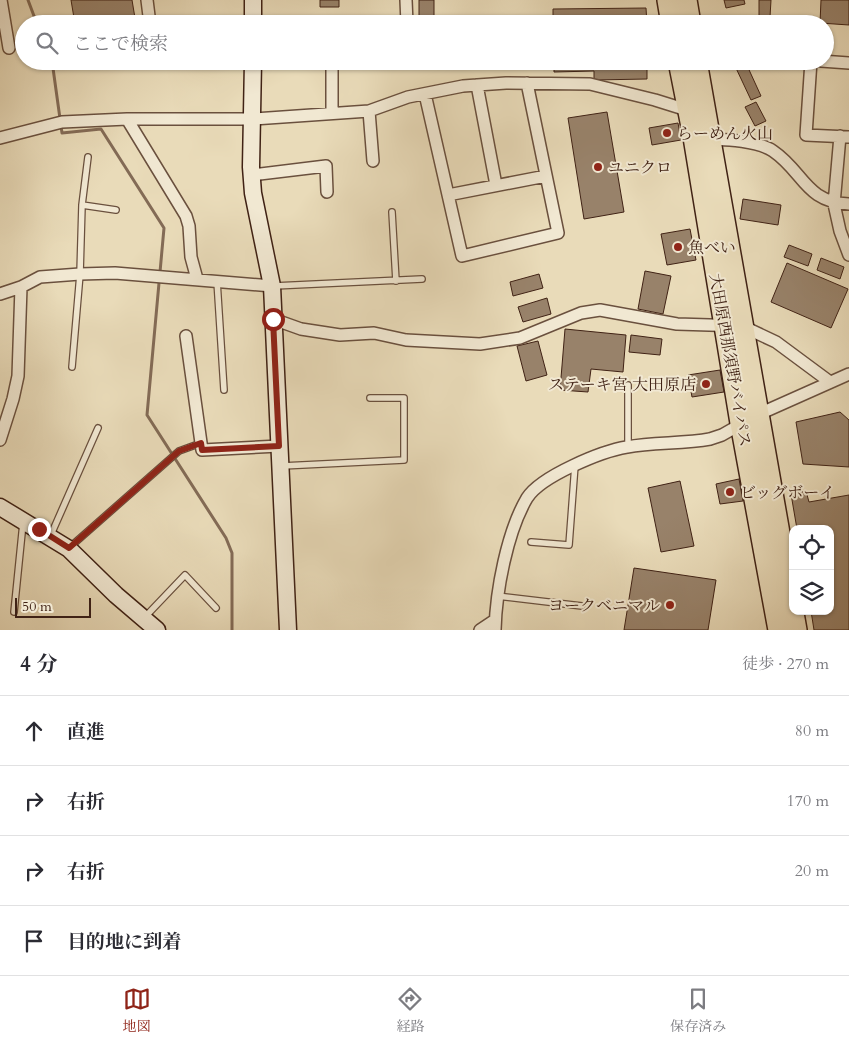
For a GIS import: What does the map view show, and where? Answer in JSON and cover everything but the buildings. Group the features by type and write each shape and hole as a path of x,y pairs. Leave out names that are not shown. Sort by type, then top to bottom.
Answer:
{"highway":[{"path":"668,0 670,15"},
{"path":"686,0 688,15"},
{"name":"大田原西那須野バイパス","path":"680,70 687,110 734,326"},
{"name":"大田原西那須野バイパス","path":"698,70 710,140 734,326 779,630"},
{"name":"大田原西那須野バイパス","path":"749,419 796,630"}],"street":[{"path":"1,0 8,48"},
{"path":"147,0 149,15"},
{"path":"253,0 253,15"},
{"path":"406,0 407,15"},
{"path":"834,62 849,63"},
{"path":"253,70 253,193 272,286 288,630"},
{"path":"332,70 332,112"},
{"path":"810,70 806,135 844,137 834,204 840,231 849,255"},
{"path":"425,94 462,256 558,233 527,83"},
{"path":"0,138 62,122 127,119 253,119 332,112 369,111 408,97 477,85 527,83 590,84 687,110"},
{"path":"477,85 496,185"},
{"path":"369,111 374,161"},
{"path":"127,119 186,216 189,226 190,257 197,279"},
{"path":"710,140 721,139 756,145 772,150 811,191 834,204 849,204"},
{"path":"252,175 326,166 327,192"},
{"path":"448,194 546,176"},
{"path":"0,294 21,287 40,277 80,274 115,273 272,286"},
{"path":"0,440 18,376 21,287"},
{"path":"273,319 301,329 340,335 374,333 406,340 480,344 520,338 582,313 600,310 677,324 734,326 776,342 830,382"},
{"path":"186,336 202,450 279,446"},
{"path":"480,630 495,625 497,596 515,526 528,498 536,488 575,465 601,453 628,446 710,439 722,435 749,419 849,374"},
{"path":"0,507 69,548 116,595 157,630"}],"lane":[{"path":"72,367 80,274 82,205 88,157"},
{"path":"82,205 116,210"},
{"path":"392,212 396,280"},
{"path":"272,286 422,279"},
{"path":"217,281 224,390"},
{"path":"628,385 628,446"},
{"path":"280,466 404,460 404,398 370,398"},
{"path":"50,536 98,428"},
{"path":"69,548 179,451 201,443"},
{"path":"531,542 569,545 575,465"},
{"path":"14,612 24,520"},
{"path":"144,619 185,575 216,608"},
{"path":"497,596 582,606"}],"waterway":[{"path":"28,0 34,15"},
{"path":"53,70 62,133 101,129 164,228 147,415 226,538 232,553 232,630"}],"place":[{"name":"らーめん火山","path":"667,133"},
{"name":"ユニクロ","path":"598,167"},
{"name":"魚べい","path":"678,247"},
{"name":"ステーキ宮 大田原店","path":"706,384"},
{"name":"ビッグボーイ","path":"730,492"},
{"name":"ヨークベニマル","path":"670,605"}],"route":[{"path":"39,529 69,548 179,451 201,443 202,450 279,446 273,319"}]}
